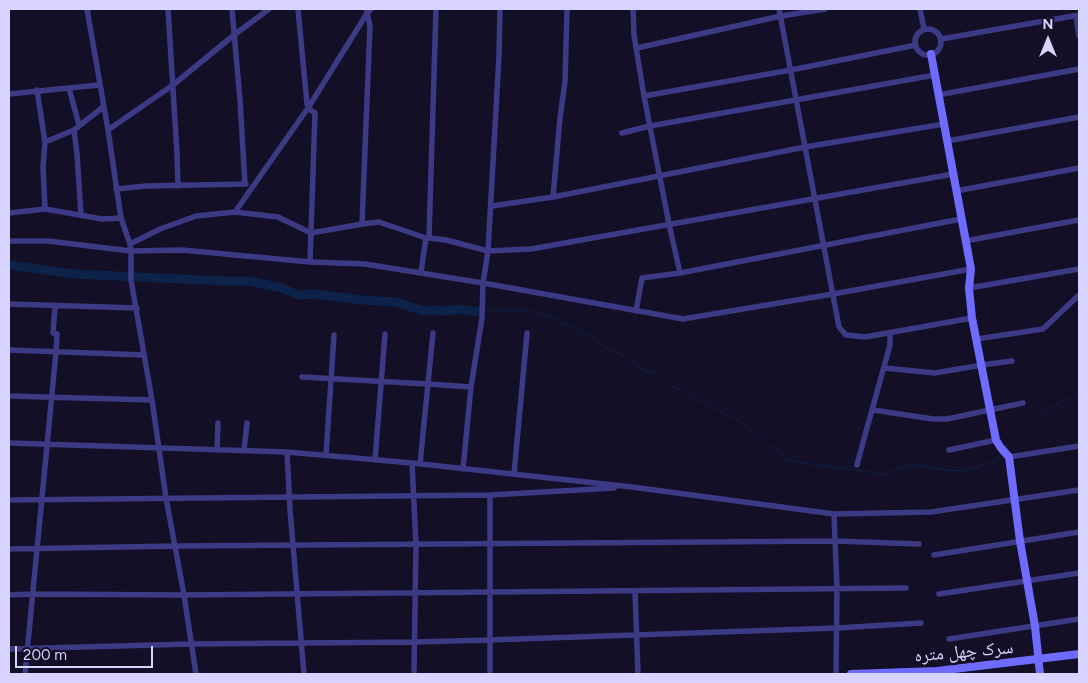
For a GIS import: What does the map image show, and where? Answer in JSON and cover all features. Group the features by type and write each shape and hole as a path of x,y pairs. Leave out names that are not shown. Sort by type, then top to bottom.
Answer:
{"street":[{"path":"87,9 121,218 130,244 131,276 196,674"},
{"path":"168,9 178,186"},
{"path":"232,9 245,184"},
{"path":"108,130 173,85 269,9"},
{"path":"298,9 307,104 308,108 315,113 310,262"},
{"path":"234,212 308,108 366,12 371,9"},
{"path":"421,272 427,238 436,9"},
{"path":"463,469 471,388 482,318 483,283 492,206 500,9"},
{"path":"553,197 565,82 568,9"},
{"path":"633,9 634,35 644,96 680,273"},
{"path":"779,9 839,327 846,336 865,338 972,318"},
{"path":"637,48 781,16 825,9"},
{"path":"920,9 924,29"},
{"path":"362,224 370,26 366,12"},
{"path":"941,39 1078,15 1079,36"},
{"path":"924,29 931,29 941,39 939,49 931,54 921,52 916,45 915,39 924,29"},
{"path":"644,96 791,70 916,45"},
{"path":"931,54 971,269 969,288 972,318 996,440 1005,453 1014,500 1035,626 1040,674"},
{"path":"938,95 1079,69"},
{"path":"622,133 650,126 935,76"},
{"path":"9,94 99,85"},
{"path":"69,88 79,125"},
{"path":"37,90 45,142 43,167 45,209"},
{"path":"45,142 74,130 103,107"},
{"path":"947,141 1079,117"},
{"path":"492,206 553,197 805,147 944,124"},
{"path":"74,130 78,154 81,215"},
{"path":"956,191 1079,168"},
{"path":"130,244 160,229 196,216 234,212 278,217 311,233 380,222 427,238 446,240 488,251 532,249 953,174"},
{"path":"116,190 146,186 254,184"},
{"path":"9,213 45,209 102,219 121,218"},
{"path":"636,311 642,278 680,273 961,219"},
{"path":"965,241 1079,220"},
{"path":"9,241 48,240 131,251 182,250 310,262 365,264 421,272 683,319 971,269"},
{"path":"969,288 1079,269"},
{"path":"977,339 1043,329 1079,295"},
{"path":"9,304 137,308"},
{"path":"25,674 56,352 57,334 53,333 55,306"},
{"path":"420,464 433,333"},
{"path":"514,474 527,333"},
{"path":"857,465 890,346 890,333"},
{"path":"376,460 385,334"},
{"path":"326,455 334,335"},
{"path":"9,350 144,355"},
{"path":"884,368 935,373 1012,362"},
{"path":"302,377 471,388"},
{"path":"9,396 152,400"},
{"path":"873,410 933,419 947,419 1023,403"},
{"path":"217,449 218,423"},
{"path":"244,450 247,423"},
{"path":"949,450 996,440"},
{"path":"9,443 244,450 326,455 632,487 834,514 931,512 1079,490"},
{"path":"1005,453 1079,446"},
{"path":"287,452 304,674"},
{"path":"412,463 416,544 414,674"},
{"path":"9,500 490,495 632,487"},
{"path":"490,495 490,674"},
{"path":"834,514 837,588 836,674"},
{"path":"934,555 1079,532"},
{"path":"9,549 835,541 919,544"},
{"path":"939,594 1079,573"},
{"path":"9,595 906,588"},
{"path":"635,591 638,674"},
{"path":"948,639 1079,619"},
{"path":"9,649 191,644 489,640 837,628 921,623"},
{"name":"سرک چهل متره","path":"851,674 937,671 1079,654"}],"waterway":[{"path":"9,265 74,274 249,281 282,288 298,295 316,294 395,302 424,311 458,309 478,312"},
{"path":"486,311 526,310 548,316 589,335 605,348 623,355 643,370 657,374 668,384 739,421 780,452 785,459 884,475 905,466 917,465 965,471 997,460 1001,454"},
{"path":"1005,448 1040,413 1077,394 1079,391"}]}
